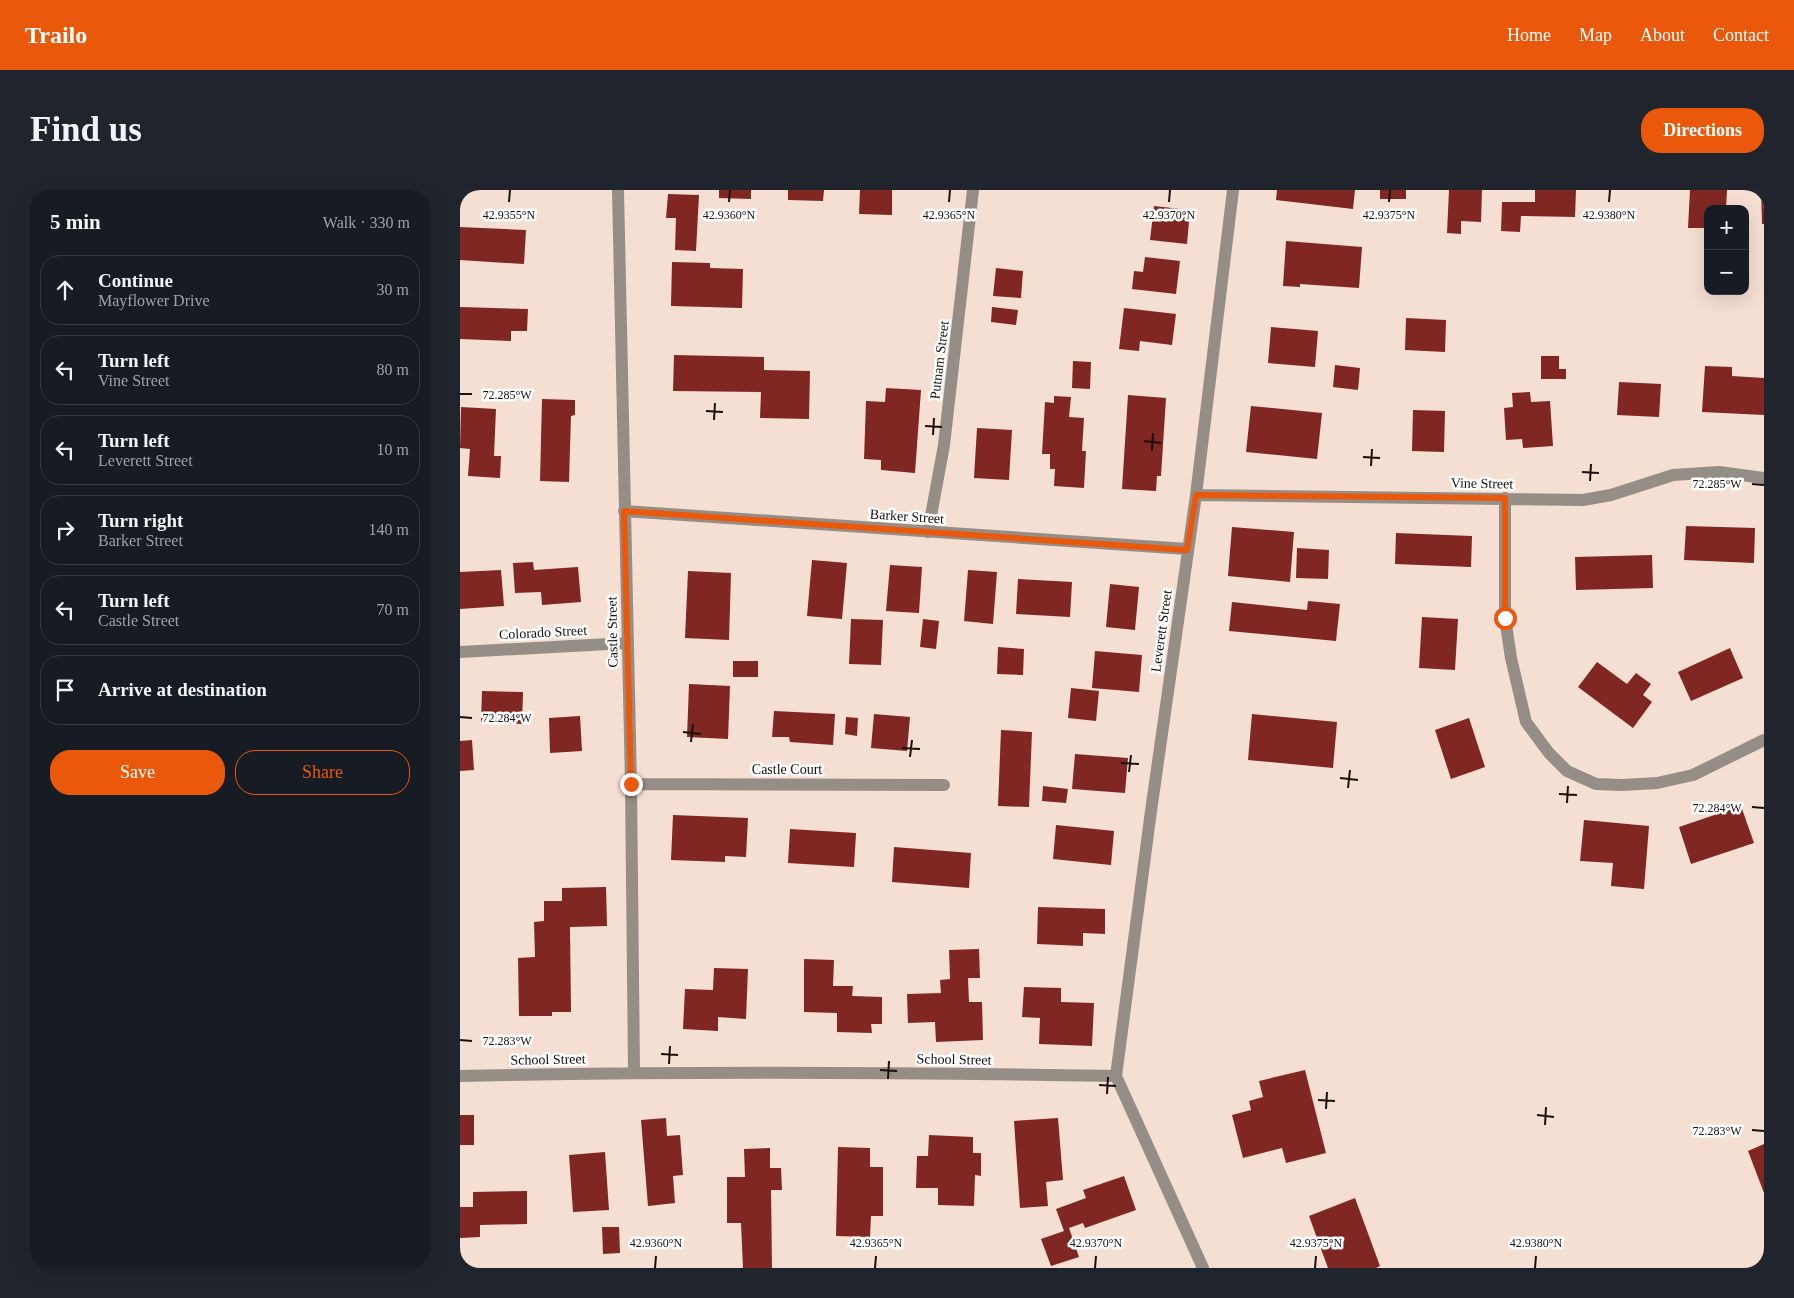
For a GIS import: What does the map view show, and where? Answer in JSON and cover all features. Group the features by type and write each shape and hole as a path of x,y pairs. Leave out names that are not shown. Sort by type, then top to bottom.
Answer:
{"street":[{"name":"Castle Street","path":"618,190 631,784 634,1072"},
{"name":"Putnam Street","path":"928,532 943,453 973,190"},
{"name":"Leverett Street","path":"1116,1076 1196,495 1233,190"},
{"name":"Vine Street","path":"1196,495 1583,500 1611,495 1673,475 1719,472 1764,478"},
{"path":"1505,498 1505,618 1511,658 1526,722 1549,753 1567,771 1596,784 1622,786 1657,783 1693,775 1764,740"},
{"name":"Barker Street","path":"624,511 1187,550"},
{"name":"Colorado Street","path":"460,652 627,643"},
{"name":"Castle Court","path":"631,784 944,785"},
{"name":"School Street","path":"460,1076 634,1072 1116,1076"},
{"path":"1116,1076 1203,1268"}],"building":[{"path":"719,190 751,190 751,199 719,198"},
{"path":"788,190 824,190 823,201 788,200"},
{"path":"860,190 892,190 892,215 859,214"},
{"path":"1277,190 1355,190 1353,209 1276,200"},
{"path":"1380,190 1406,190 1406,199 1380,199"},
{"path":"1449,190 1482,190 1481,222 1461,221 1461,234 1447,233"},
{"path":"1535,190 1576,190 1575,217 1521,216 1520,232 1501,231 1502,202 1535,202"},
{"path":"1690,190 1727,190 1726,205 1704,205 1704,228 1688,228"},
{"path":"1761,190 1764,190 1764,224 1762,224"},
{"path":"668,194 699,195 696,251 675,250 676,218 666,218"},
{"path":"1154,206 1190,210 1187,244 1150,240"},
{"path":"460,227 526,230 524,264 460,260"},
{"path":"1286,241 1362,247 1359,288 1300,284 1300,287 1283,286"},
{"path":"1145,257 1180,261 1176,294 1132,289 1134,271 1143,272"},
{"path":"672,262 710,263 710,268 743,269 742,308 671,306"},
{"path":"996,268 1023,271 1021,298 993,296"},
{"path":"460,307 528,309 527,331 511,331 511,341 460,339"},
{"path":"992,307 1018,310 1016,325 991,322"},
{"path":"1124,308 1176,314 1172,345 1140,341 1139,351 1119,349"},
{"path":"1406,318 1446,320 1445,352 1405,350"},
{"path":"1271,327 1318,331 1315,367 1268,363"},
{"path":"674,355 764,357 764,370 810,371 809,419 760,418 761,392 673,391"},
{"path":"1541,356 1559,356 1559,369 1566,369 1566,379 1541,379"},
{"path":"1073,361 1091,362 1090,389 1072,388"},
{"path":"1335,365 1360,368 1358,390 1333,387"},
{"path":"1705,366 1732,367 1732,376 1764,378 1764,415 1702,412"},
{"path":"1619,382 1661,384 1659,417 1617,415"},
{"path":"886,388 921,390 915,473 881,470 881,460 864,459 866,401 885,402"},
{"path":"1530,392 1531,402 1550,401 1553,446 1523,448 1522,439 1506,440 1504,408 1513,407 1512,393"},
{"path":"1128,395 1166,398 1161,476 1157,476 1156,491 1122,489"},
{"path":"1054,396 1071,397 1069,417 1084,418 1082,451 1086,451 1084,488 1054,486 1055,469 1050,469 1050,454 1042,454 1045,402 1054,403"},
{"path":"542,399 575,400 575,415 571,416 569,482 540,481"},
{"path":"1251,406 1322,413 1317,459 1246,452"},
{"path":"461,407 496,409 494,456 501,456 500,478 468,476 470,449 460,448"},
{"path":"1413,410 1445,411 1444,452 1412,451"},
{"path":"977,428 1012,430 1009,480 974,478"},
{"path":"1686,526 1755,528 1754,563 1684,560"},
{"path":"1232,527 1294,532 1290,582 1228,576"},
{"path":"1396,533 1472,536 1471,567 1395,564"},
{"path":"1297,548 1329,550 1328,579 1296,578"},
{"path":"1652,555 1653,588 1576,590 1575,557"},
{"path":"812,560 847,563 842,619 807,616"},
{"path":"533,562 534,570 578,567 581,602 542,605 541,592 515,593 513,563"},
{"path":"890,565 922,567 919,613 886,611"},
{"path":"501,570 504,606 460,609 460,572"},
{"path":"968,570 997,572 993,624 964,621"},
{"path":"688,571 731,573 729,640 685,638"},
{"path":"1018,579 1072,582 1070,617 1016,614"},
{"path":"1110,584 1139,587 1135,630 1106,627"},
{"path":"1308,601 1340,604 1336,641 1229,631 1232,602 1307,610"},
{"path":"1422,617 1458,619 1455,670 1419,668"},
{"path":"851,619 883,620 881,665 849,664"},
{"path":"923,619 939,621 936,649 920,647"},
{"path":"998,647 1024,649 1023,675 997,674"},
{"path":"1730,648 1743,678 1691,701 1678,672"},
{"path":"1095,651 1142,655 1139,692 1092,688"},
{"path":"733,661 758,661 758,677 733,677"},
{"path":"1597,662 1627,684 1636,673 1651,684 1643,695 1652,702 1633,728 1578,687"},
{"path":"689,684 730,686 728,739 687,737"},
{"path":"1071,688 1099,691 1096,721 1068,718"},
{"path":"482,691 523,692 522,724 481,722"},
{"path":"774,711 835,714 833,745 790,742 789,737 772,737"},
{"path":"874,714 910,717 907,751 871,748"},
{"path":"1252,714 1337,722 1333,768 1248,760"},
{"path":"580,716 582,751 550,753 549,718"},
{"path":"846,717 858,718 857,736 845,734"},
{"path":"1469,718 1485,767 1451,779 1435,730"},
{"path":"1001,730 1032,732 1029,807 998,806"},
{"path":"472,740 474,770 460,771 460,741"},
{"path":"1075,754 1128,758 1125,793 1072,789"},
{"path":"1043,786 1068,789 1066,803 1042,801"},
{"path":"1741,806 1754,843 1691,864 1679,827"},
{"path":"673,815 748,818 746,857 725,856 725,862 671,860"},
{"path":"1584,820 1649,826 1644,889 1611,886 1613,863 1580,861"},
{"path":"1056,825 1114,831 1111,865 1053,859"},
{"path":"790,829 856,833 854,867 788,863"},
{"path":"894,847 971,853 969,888 892,882"},
{"path":"606,887 607,926 570,927 571,1012 552,1012 552,1016 519,1016 518,958 535,957 534,922 544,921 544,901 562,901 562,888"},
{"path":"1038,907 1105,909 1105,934 1083,933 1083,946 1037,944"},
{"path":"979,949 980,978 968,978 969,1002 982,1002 983,1040 936,1042 935,1022 908,1023 907,994 941,993 940,980 950,979 949,950"},
{"path":"804,959 834,960 833,986 853,986 852,996 882,997 882,1024 871,1024 872,1033 837,1032 837,1013 804,1012"},
{"path":"714,968 748,969 746,1019 718,1017 718,1031 683,1029 685,989 713,990"},
{"path":"1024,987 1061,988 1061,1002 1094,1003 1092,1046 1039,1044 1040,1018 1022,1017"},
{"path":"1305,1070 1326,1153 1286,1163 1282,1148 1243,1158 1232,1115 1251,1110 1249,1101 1263,1097 1259,1081"},
{"path":"460,1115 474,1115 474,1145 460,1145"},
{"path":"666,1118 667,1136 680,1135 683,1175 673,1176 675,1203 648,1206 641,1120"},
{"path":"1058,1118 1063,1180 1046,1182 1048,1206 1020,1208 1014,1121"},
{"path":"929,1135 973,1137 973,1153 981,1153 981,1176 975,1175 974,1206 938,1205 938,1188 916,1188 917,1156 928,1156"},
{"path":"1764,1144 1764,1193 1748,1151"},
{"path":"838,1147 870,1148 870,1167 883,1167 883,1216 871,1216 870,1237 836,1236"},
{"path":"770,1148 770,1168 781,1168 782,1190 771,1190 772,1268 743,1268 741,1223 727,1223 727,1177 745,1177 744,1149"},
{"path":"605,1152 609,1210 573,1212 569,1155"},
{"path":"1124,1176 1136,1210 1085,1228 1083,1223 1069,1228 1079,1257 1051,1266 1041,1239 1064,1231 1056,1209 1086,1198 1083,1190"},
{"path":"527,1191 527,1224 480,1225 480,1237 460,1238 460,1207 473,1207 473,1192"},
{"path":"1355,1198 1380,1266 1376,1268 1328,1268 1309,1216"},
{"path":"602,1227 619,1227 620,1253 603,1254"}],"route":[{"path":"631,784 624,511 1187,550 1196,495 1505,498 1505,618"}]}
